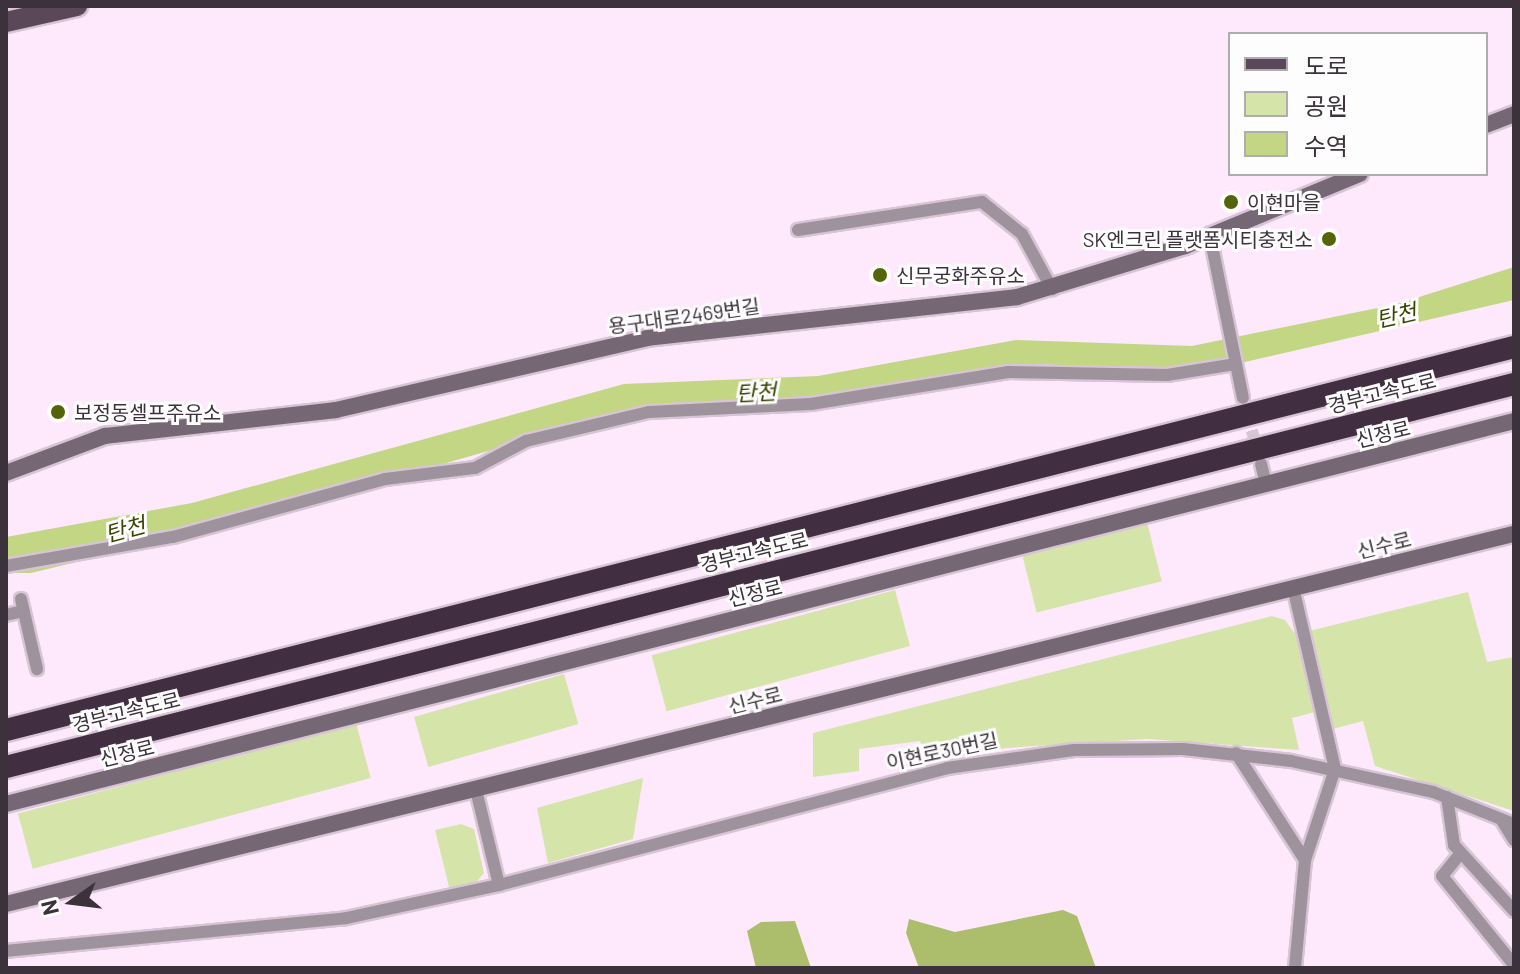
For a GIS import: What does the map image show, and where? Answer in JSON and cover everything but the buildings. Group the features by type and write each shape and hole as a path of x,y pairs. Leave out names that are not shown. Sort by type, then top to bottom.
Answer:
{"highway":[{"name":"경부고속도로","path":"6,730 1514,347"},
{"name":"경부고속도로","path":"6,767 1514,384"}],"main road":[{"path":"6,22 77,6"}],"street":[{"path":"1488,124 1514,114"},
{"name":"용구대로2469번길","path":"6,473 105,436 326,412 647,338 1052,289 1210,236 1355,176"},
{"path":"798,230 982,202 1022,234 1052,289"},
{"path":"1210,236 1243,398"},
{"path":"6,566 173,537 385,479 480,467 526,441 649,412 811,404 1008,372 1156,375 1235,361"},
{"name":"신정로","path":"6,804 1514,421"},
{"path":"1261,464 1266,484"},
{"name":"신수로","path":"6,904 1514,534"},
{"path":"1293,587 1335,769 1305,860 1295,968"},
{"path":"6,615 22,605 37,669"},
{"name":"이현로30번길","path":"6,951 334,919 567,869 974,762 1129,748 1236,753 1335,769 1447,797 1514,824"},
{"path":"1236,753 1305,860"},
{"path":"476,790 499,885"},
{"path":"1447,797 1449,825 1460,854 1514,911"},
{"path":"1500,817 1514,840"},
{"path":"1460,854 1442,876 1514,965"}],"green space":[{"path":"1147,522 1162,581 1037,612 1022,553"},
{"path":"895,590 910,646 667,711 652,655"},
{"path":"1468,592 1487,662 1514,657 1514,811 1375,766 1363,721 1333,729 1309,631"},
{"path":"1272,616 1285,620 1296,635 1315,712 1292,718 1299,750 1147,739 1006,748 927,762 920,741 859,749 859,771 813,777 813,733"},
{"path":"564,674 578,724 428,767 414,717"},
{"path":"356,723 371,778 33,869 18,814"},
{"path":"643,778 633,839 548,863 537,808"},
{"path":"461,824 474,829 484,873 473,886 450,891 435,830"}],"shaded area":[{"path":"1063,910 1077,916 1096,968 919,968 906,933 909,919 955,932"},
{"path":"795,921 811,968 756,968 747,931 761,922"}],"water":[{"name":"탄천","path":"1514,267 1514,300 1202,372 1038,364 879,397 596,420 226,526 31,573 6,573 6,537 192,503 624,384 818,376 1016,340 1192,346 1397,304"}],"tunnel":[{"path":"1247,413 1258,453"}],"place":[{"name":"이현마을","path":"1231,202"},
{"name":"SK엔크린 플랫폼시티충전소","path":"1329,239"},
{"name":"신무궁화주유소","path":"880,275"},
{"name":"보정동셀프주유소","path":"58,412"}]}
